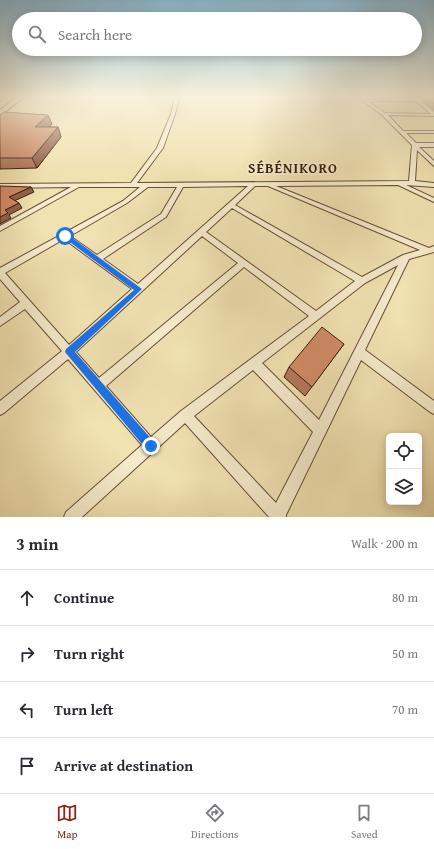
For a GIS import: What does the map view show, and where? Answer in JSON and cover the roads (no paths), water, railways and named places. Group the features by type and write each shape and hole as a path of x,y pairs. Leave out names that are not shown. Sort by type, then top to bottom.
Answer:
{"street":[{"path":"132,186 160,148 170,121"},
{"path":"391,121 434,164"},
{"path":"402,132 434,132"},
{"path":"415,145 434,145"},
{"path":"412,183 415,145"},
{"path":"399,183 434,200"},
{"path":"0,186 399,183 434,185"},
{"path":"0,409 69,352 254,184"},
{"path":"267,184 431,249"},
{"path":"146,185 125,202 0,272 151,446"},
{"path":"98,259 164,215 181,185"},
{"path":"0,190 10,186"},
{"path":"0,229 78,186"},
{"path":"231,205 362,281"},
{"path":"202,232 316,316"},
{"path":"65,236 139,289"},
{"path":"71,517 185,415 362,281 406,257 431,249"},
{"path":"185,415 278,517 406,257"},
{"path":"98,386 244,263"},
{"path":"0,322 26,303"},
{"path":"359,352 434,408"},
{"path":"254,363 320,430"}],"district":[{"name":"SÉBÉNIKORO","path":"293,168"}]}
